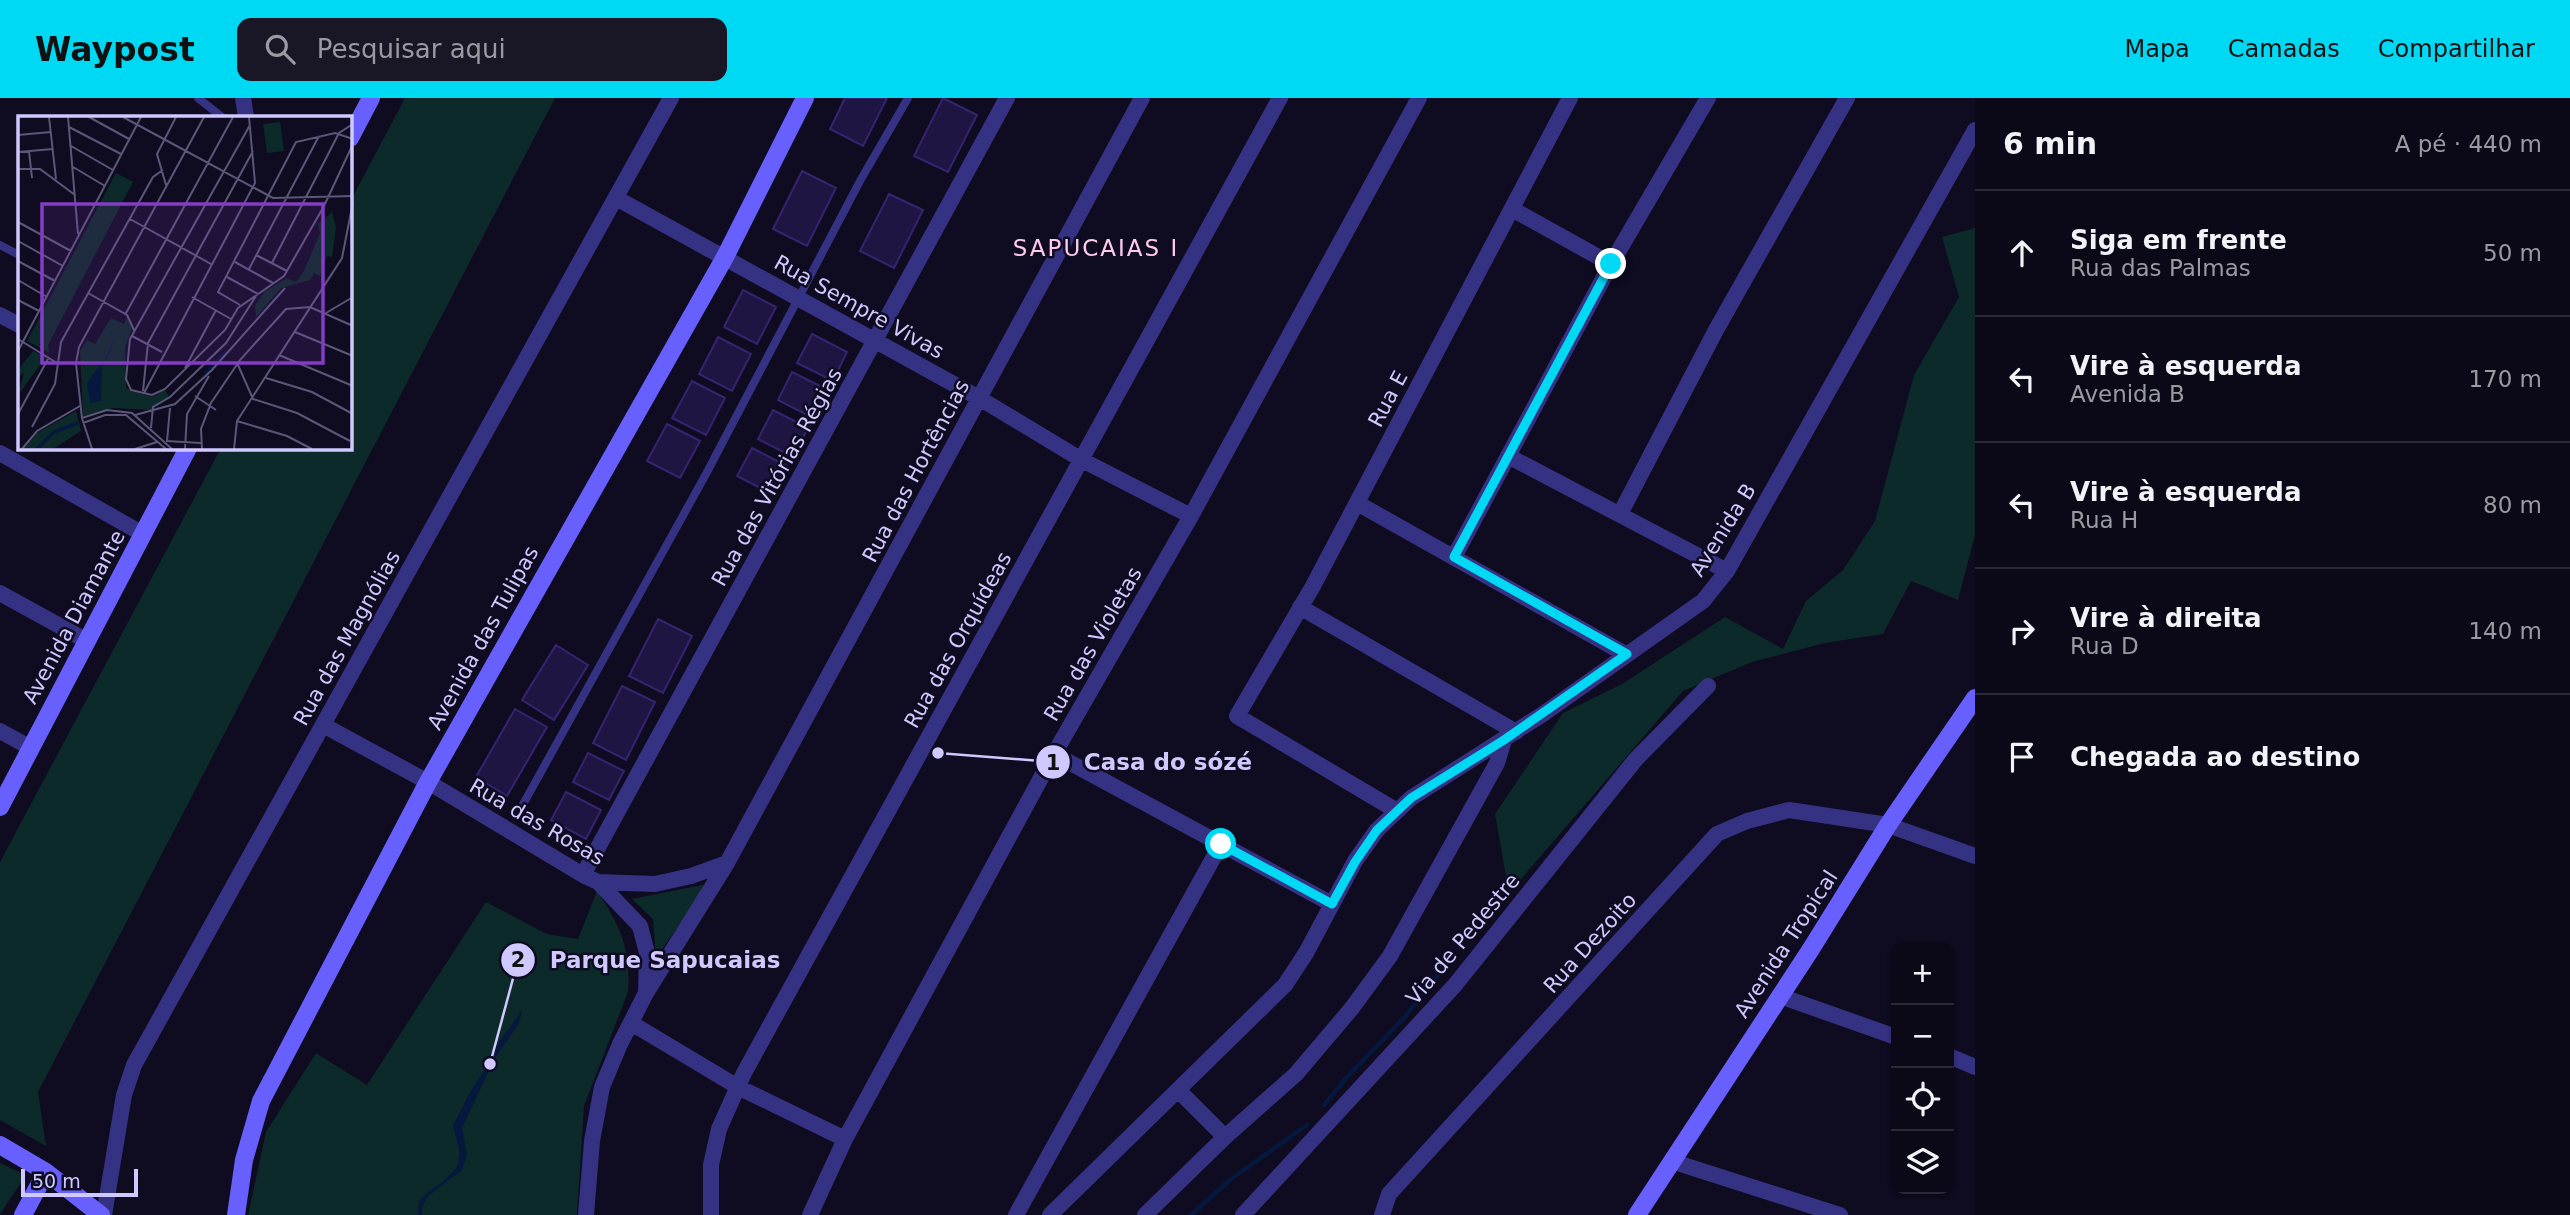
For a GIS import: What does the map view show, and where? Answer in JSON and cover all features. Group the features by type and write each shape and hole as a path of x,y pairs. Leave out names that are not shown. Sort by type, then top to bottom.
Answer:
{"street":[{"path":"243,98 246,116"},
{"path":"352,134 371,98"},
{"name":"Rua das Magnólias","path":"102,1215 124,1095 134,1065 671,98"},
{"name":"Avenida das Tulipas","path":"236,1215 244,1160 261,1101 428,782 725,257 806,98"},
{"name":"Rua das Vitórias Régias","path":"591,878 1007,98"},
{"name":"Rua das Hortências","path":"646,993 727,863 1142,98"},
{"name":"Rua das Orquídeas","path":"711,1215 711,1165 719,1129 738,1087 1280,98"},
{"name":"Rua das Violetas","path":"810,1215 845,1139 1054,754 1191,516 1419,98"},
{"name":"Rua E","path":"1397,811 1237,716 1357,503 1570,98"},
{"path":"1454,557 1611,264 1708,98"},
{"path":"1620,514 1716,330 1847,98"},
{"name":"Avenida B","path":"1332,904 1369,840 1411,798 1510,736 1703,601 1727,571 1975,130"},
{"name":"Rua Sempre Vivas","path":"616,198 979,398 1082,460 1191,516"},
{"path":"1512,209 1611,264"},
{"path":"0,315 18,324"},
{"name":"Avenida Diamante","path":"0,807 187,450"},
{"path":"0,453 143,534"},
{"path":"1508,456 1727,571"},
{"path":"1357,503 1627,654"},
{"path":"0,593 87,641"},
{"path":"1145,1215 1225,1137 1296,1074 1352,1008 1390,956 1510,736 1300,607"},
{"name":"Via de Pedestre","path":"1243,1215 1455,985 1636,760 1708,686"},
{"name":"Avenida Tropical","path":"1637,1215 1888,825 1975,698"},
{"name":"Rua das Rosas","path":"323,725 428,782 591,878 640,926 647,953 646,993 602,1087 592,1141 586,1215"},
{"path":"0,731 31,748"},
{"path":"1050,1215 1285,985 1306,953 1332,904 1054,754"},
{"name":"Rua Dezoito","path":"1382,1215 1389,1194 1717,834 1747,821 1789,810 1888,825 1975,856"},
{"path":"1016,1215 1221,844"},
{"path":"591,878 655,884 691,876 727,863"},
{"path":"1780,996 1891,1035"},
{"path":"631,1023 738,1087 845,1139"},
{"path":"1954,1058 1975,1067"},
{"path":"1178,1090 1225,1137"},
{"path":"0,1145 46,1172 102,1215"},
{"path":"1671,1161 1840,1215"},
{"path":"23,1215 46,1172"}],"lane":[{"path":"198,98 221,116"},
{"path":"522,808 672,537 860,181 908,98"},
{"path":"0,245 18,254"}],"green space":[{"path":"405,98 555,98 38,1092 46,1146 0,1120 0,862 220,450 352,450 352,198"},
{"path":"1975,228 1975,535 1958,600 1911,581 1883,634 1825,643 1752,662 1683,691 1509,893 1495,814 1563,713 1622,684 1725,617 1783,649 1806,601 1843,570 1875,521 1914,375 1959,297 1942,237"},
{"path":"707,884 656,958 653,919 632,899"},
{"path":"597,891 623,939 629,977 628,992 584,1106 577,1215 248,1215 266,1132 316,1053 367,1085 486,902 547,934 578,939"},
{"path":"0,1163 26,1175 0,1214"}],"water":[{"path":"523,1009 518,1025 495,1058 462,1128 467,1154 462,1170 427,1197 422,1215 418,1215 419,1202 423,1196 444,1181 457,1167 460,1153 453,1126 485,1069 489,1056"}],"building":[{"path":"845,98 887,98 863,146 830,129"},
{"path":"943,98 977,115 948,172 914,156"},
{"path":"802,171 836,188 807,246 773,229"},
{"path":"889,194 923,210 894,268 860,251"},
{"path":"743,290 776,307 757,344 724,327"},
{"path":"812,334 847,352 833,381 797,363"},
{"path":"718,337 751,354 732,391 699,374"},
{"path":"792,372 828,390 813,418 778,400"},
{"path":"692,381 725,398 706,435 672,418"},
{"path":"773,410 808,428 793,457 758,439"},
{"path":"667,424 700,441 680,478 647,461"},
{"path":"752,448 787,466 772,494 737,476"},
{"path":"658,619 692,636 663,693 629,676"},
{"path":"556,645 588,665 554,720 522,700"},
{"path":"622,686 655,702 626,760 593,743"},
{"path":"515,709 547,727 507,796 476,777"},
{"path":"588,753 624,771 609,800 573,782"},
{"path":"566,792 601,810 586,839 551,820"}],"waterway":[{"path":"1324,1105 1404,1018 1442,970"},
{"path":"1191,1215 1231,1179 1307,1125"}],"place":[{"name":"Casa do sózé","path":"938,753"},
{"name":"Parque Sapucaias","path":"490,1064"}],"district":[{"name":"SAPUCAIAS I","path":"1096,248"}],"route":[{"path":"1221,844 1332,904 1355,862 1377,830 1411,798 1504,740 1627,654 1454,557 1611,264"}]}
